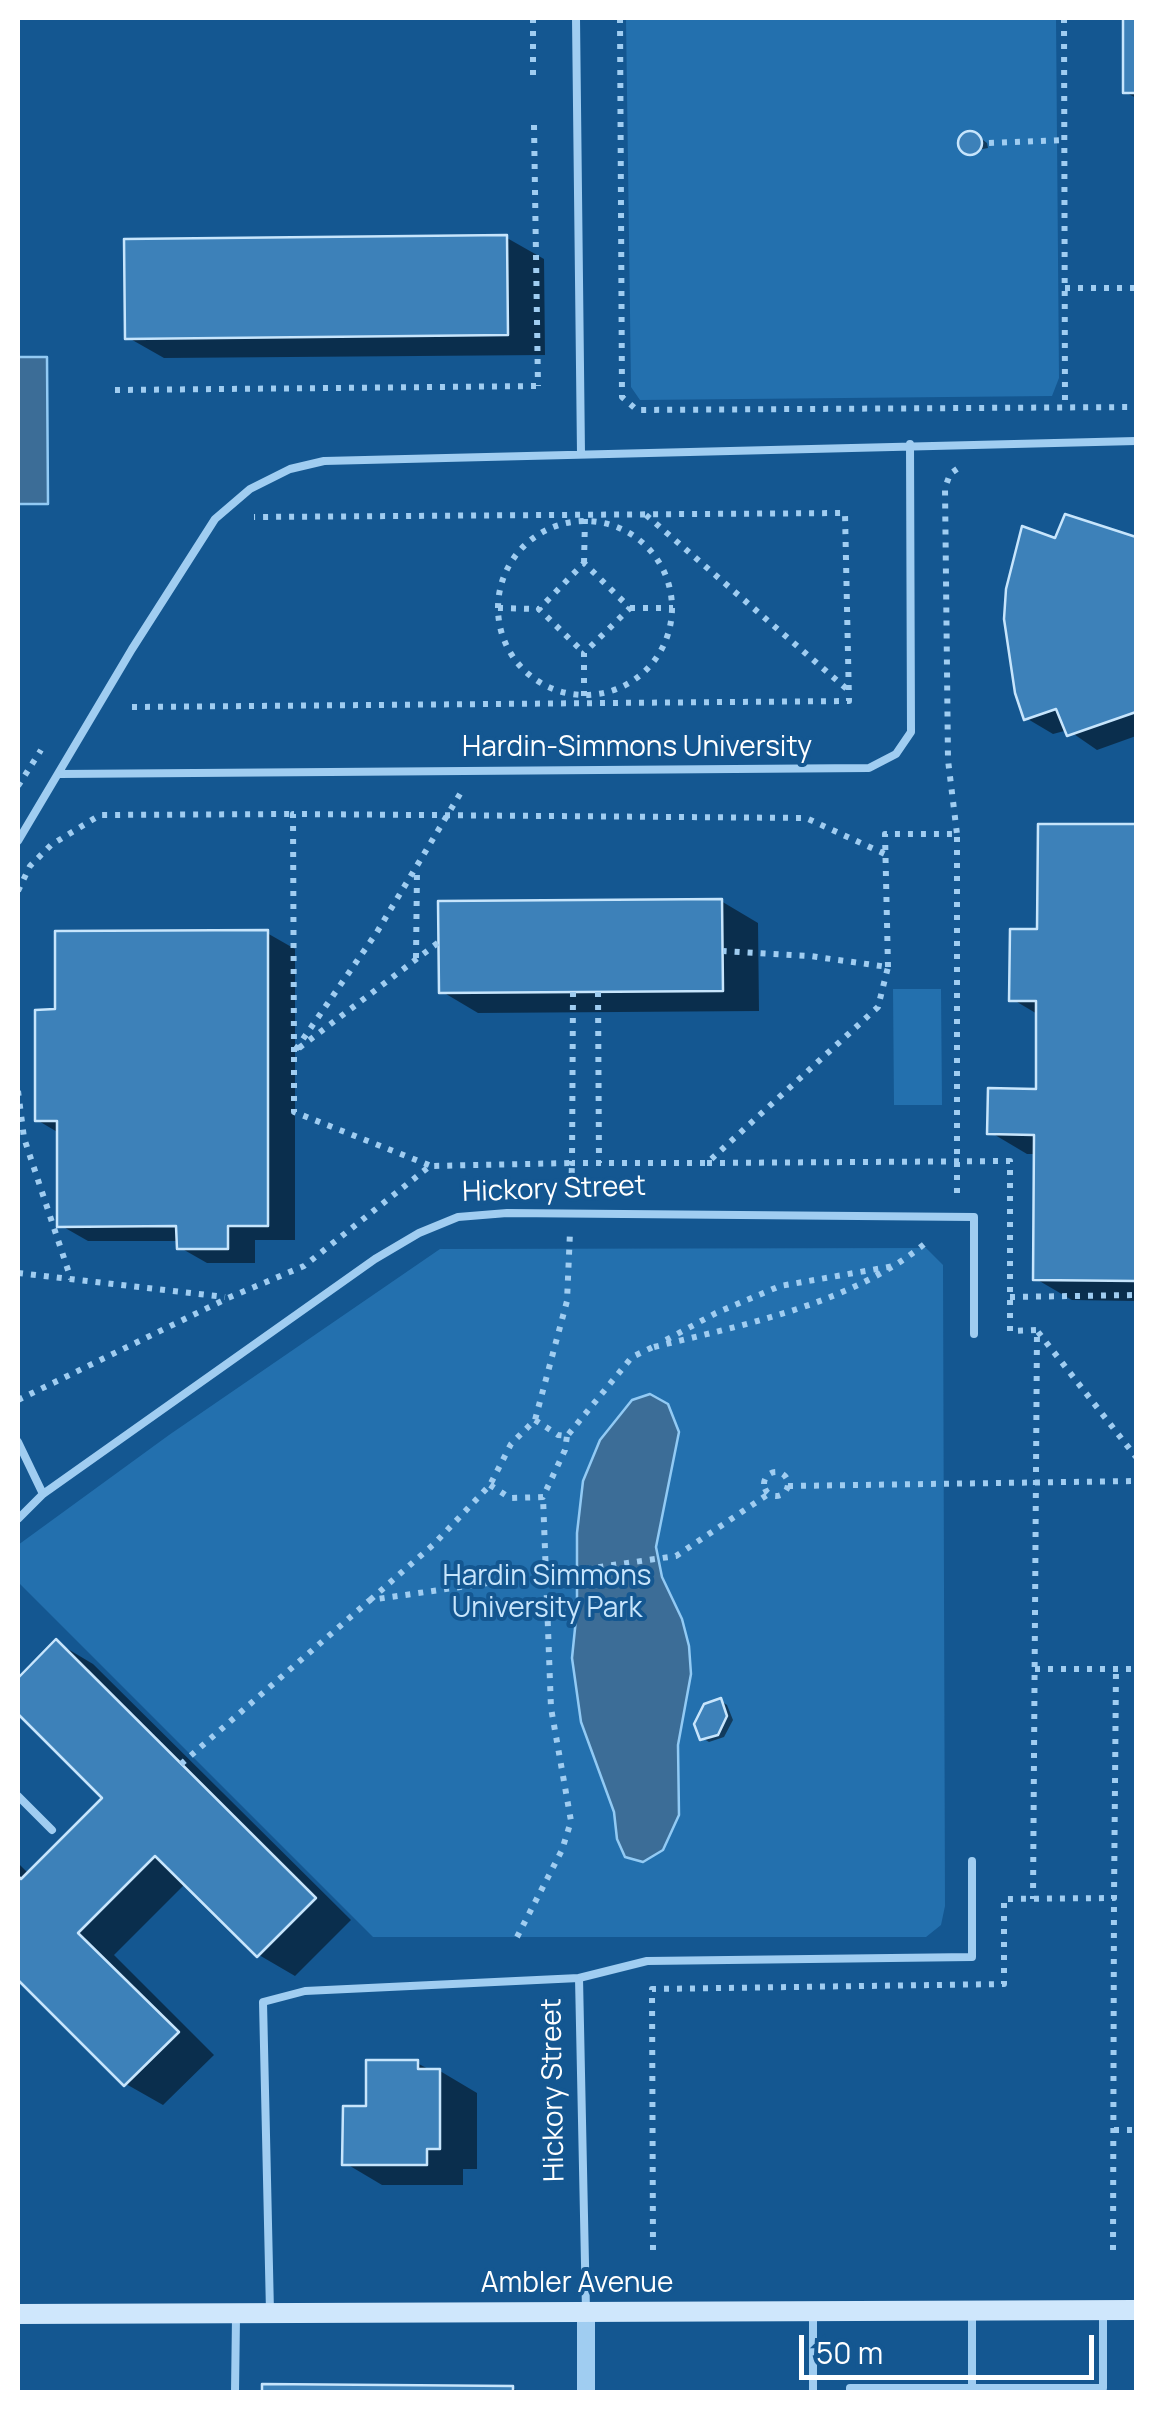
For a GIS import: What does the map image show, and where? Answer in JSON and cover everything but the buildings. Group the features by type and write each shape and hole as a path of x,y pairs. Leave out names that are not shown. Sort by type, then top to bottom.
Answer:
{"main road":[{"name":"Ambler Avenue","path":"18,2314 1136,2310"}],"street":[{"name":"Hickory Street","path":"586,2311 586,2392"}],"lane":[{"path":"576,18 582,454"},
{"path":"18,841 214,519 250,490 290,468 324,461 1136,441"},
{"name":"Hardin-Simmons University","path":"60,774 869,768 896,754 911,732 910,444"},
{"name":"Hickory Street","path":"18,1519 43,1494 375,1258 419,1233 458,1218 507,1213 957,1218"},
{"path":"957,1218 974,1218 974,1334"},
{"path":"18,1442 43,1494"},
{"path":"18,1796 52,1830"},
{"name":"Hickory Street","path":"586,2311 579,1978 647,1960 972,1957 972,1860"},
{"path":"270,2312 263,2002 305,1991 579,1978"},
{"path":"813,2310 813,2392"},
{"path":"972,2310 972,2388"},
{"path":"850,2392 850,2388 1104,2390 1103,2310"},
{"path":"235,2392 236,2312"}],"path":[{"path":"533,18 533,76"},
{"path":"620,18 622,397 638,410 1136,407"},
{"path":"1064,18 1065,408"},
{"path":"115,390 541,386 534,125"},
{"path":"989,143 1064,140"},
{"path":"1065,288 1136,288"},
{"path":"654,1347 746,1324 868,1282 900,1265 957,1218 957,834 948,760 945,488 950,474 962,465"},
{"path":"132,707 584,699 849,701 845,513 585,518 248,517"},
{"path":"646,514 849,691"},
{"path":"539,609 584,563 585,518"},
{"path":"585,518 629,532 647,546 661,564 673,608 670,631 661,653 646,670 617,688 584,699 536,680 517,662 504,642 498,608 506,570 520,550 538,534 585,518"},
{"path":"584,563 630,608 673,608"},
{"path":"498,608 539,609 584,653"},
{"path":"584,699 584,653 630,608"},
{"path":"294,1052 377,932 473,772"},
{"path":"292,814 294,1112 430,1166 1010,1161 1010,1331 1037,1330"},
{"path":"18,890 30,866 51,845 100,815 806,818 885,854"},
{"path":"707,1162 878,1006 888,967 885,834 957,834"},
{"path":"416,866 416,960"},
{"path":"294,1052 439,942"},
{"path":"722,951 810,956 888,967"},
{"path":"181,1764 434,1544 490,1484 511,1444 535,1420 567,1301 573,992"},
{"path":"598,992 599,1163"},
{"path":"18,1091 24,1138 70,1280"},
{"path":"18,1400 228,1298 304,1266 430,1166"},
{"path":"517,1937 562,1850 571,1822 551,1708 543,1497 565,1450 566,1436 632,1357 716,1313 780,1286 900,1265"},
{"path":"18,1273 228,1298"},
{"path":"1010,1297 1136,1295"},
{"path":"1037,1330 1136,1457"},
{"path":"1033,1899 1037,1330"},
{"path":"535,1420 566,1436"},
{"path":"770,1493 765,1479 774,1472 784,1476 788,1486"},
{"path":"370,1600 676,1556 770,1493 781,1494 788,1486 1136,1481"},
{"path":"490,1484 510,1498 543,1497"},
{"path":"1035,1669 1136,1669"},
{"path":"1113,2250 1114,1898"},
{"path":"1114,2130 1136,2130"}],"green space":[{"path":"626,18 1056,18 1059,378 1052,396 640,400 631,387"},
{"path":"893,989 941,989 942,1105 894,1105"},
{"name":"Hardin Simmons University Park","path":"926,1248 943,1265 945,1906 941,1925 926,1937 373,1937 18,1582 18,1545 169,1435 440,1249"}],"shaded area":[{"path":"18,357 47,357 48,504 18,504"},
{"path":"650,1394 668,1404 679,1432 656,1547 662,1577 682,1619 691,1674 678,1745 679,1815 663,1850 643,1862 625,1857 617,1839 614,1812 581,1722 572,1658 583,1481 600,1440 632,1400"}]}
